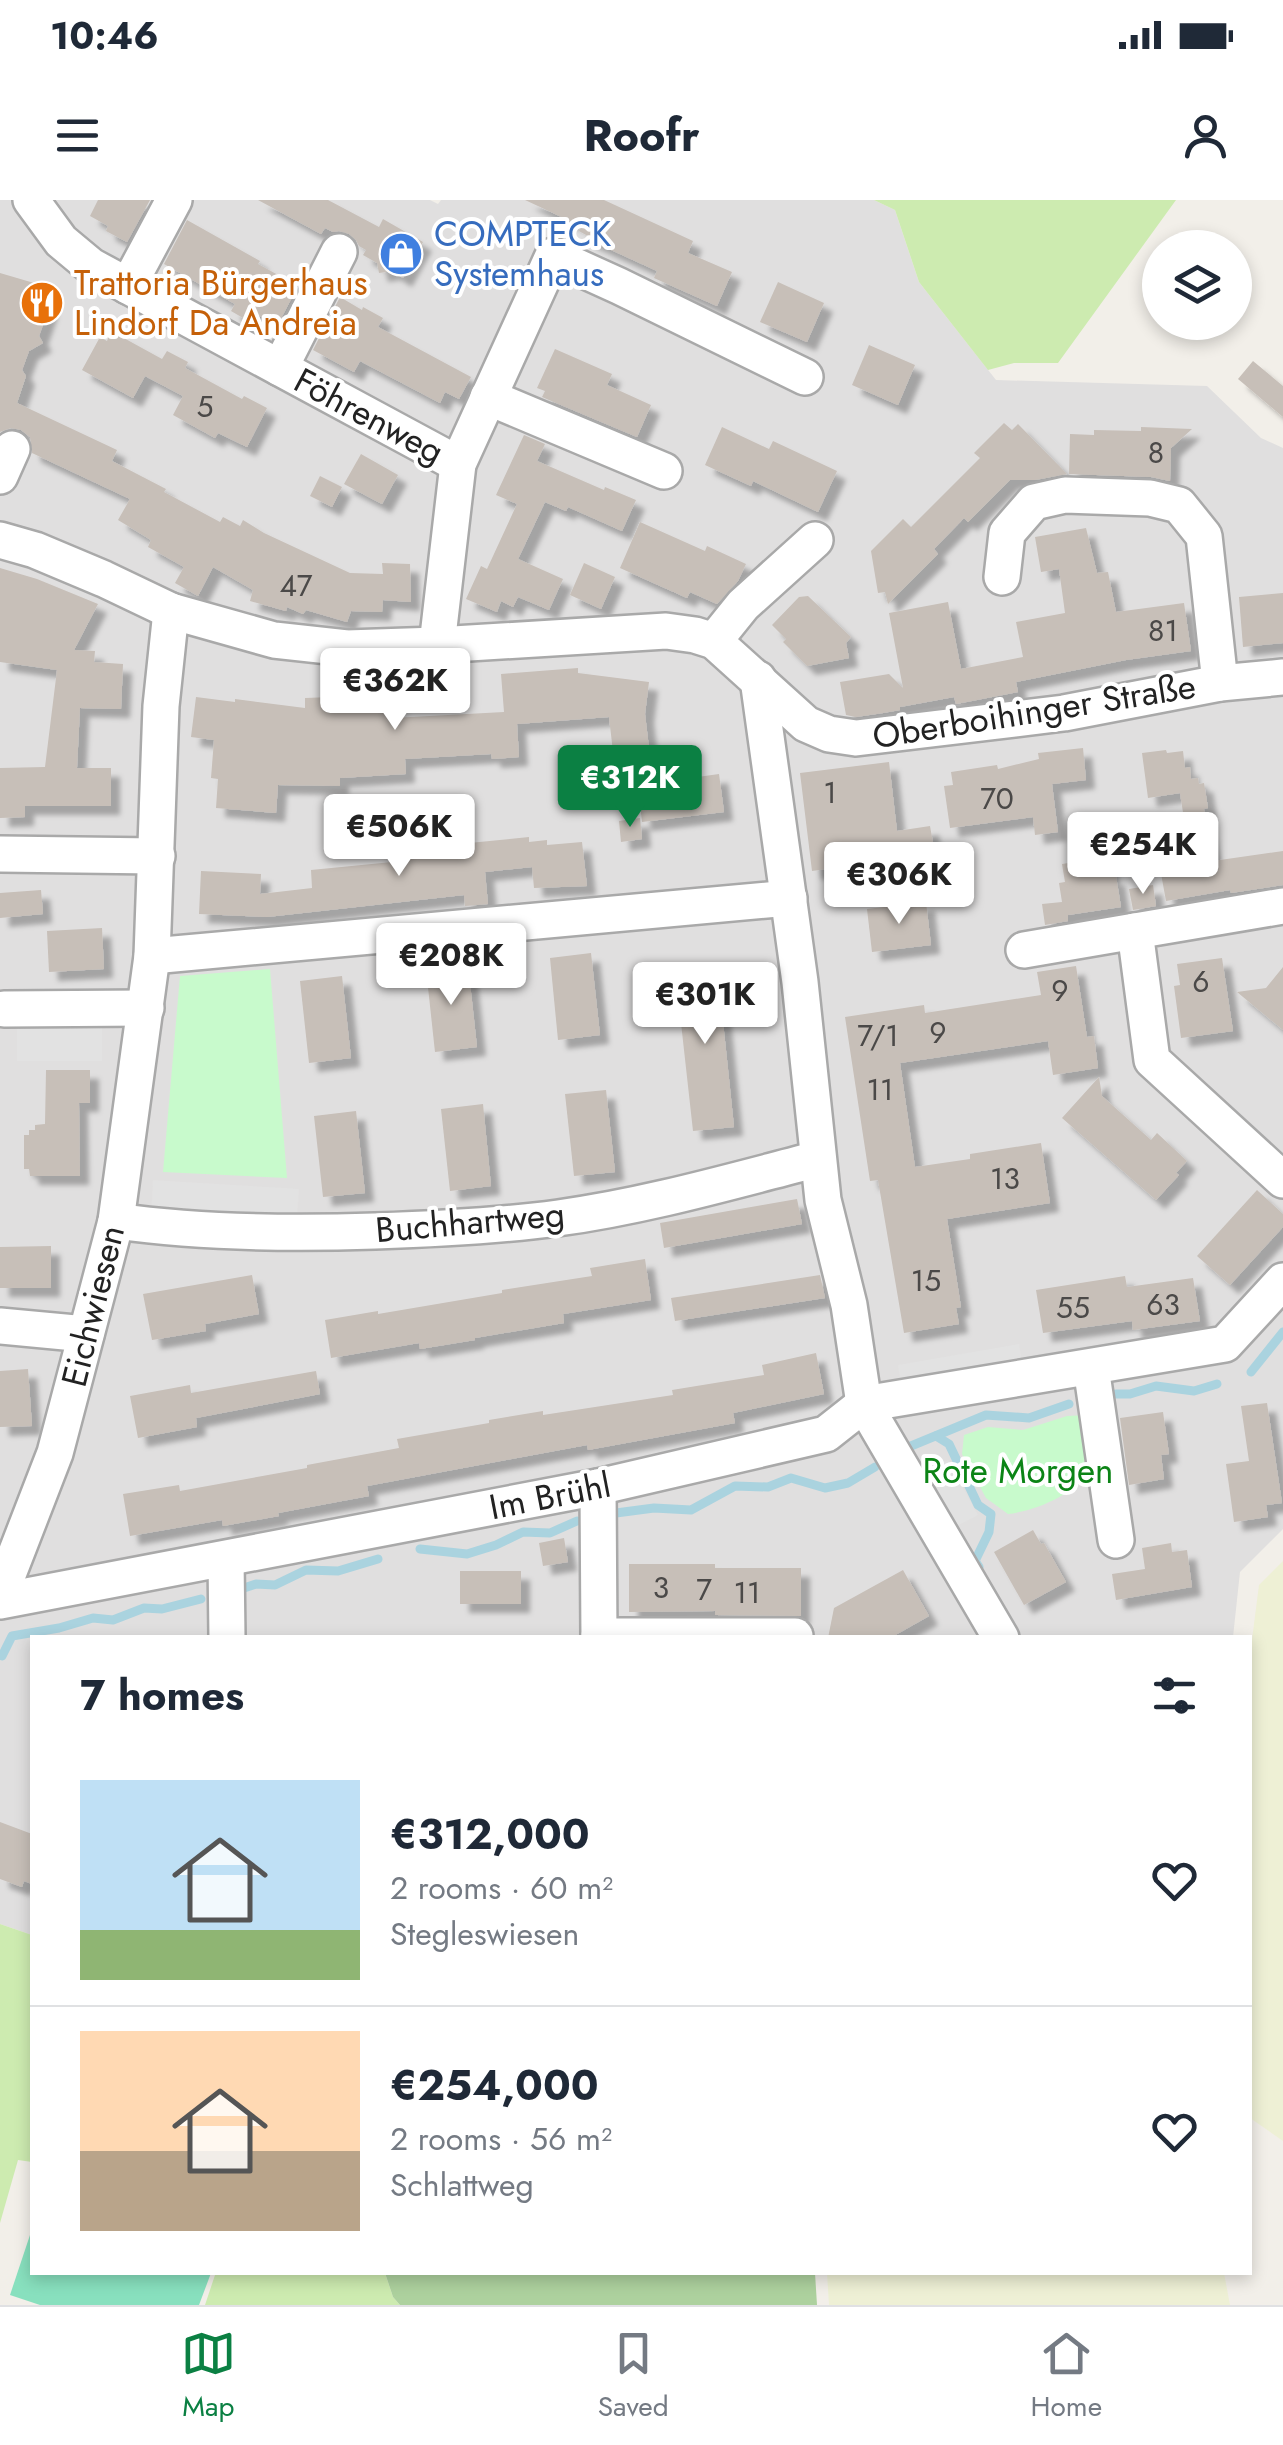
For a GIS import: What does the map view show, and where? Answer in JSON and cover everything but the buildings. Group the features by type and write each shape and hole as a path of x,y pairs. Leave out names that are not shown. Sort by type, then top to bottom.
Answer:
{"street":[{"name":"Föhrenweg","path":"31,200 61,241 91,266 458,464"},
{"path":"128,286 174,200"},
{"name":"Föhrenweg","path":"280,368 339,252"},
{"path":"437,646 458,464 552,256 804,377"},
{"path":"488,397 664,472"},
{"path":"1002,576 1007,533 1034,502 1065,495 1150,498 1179,506 1204,536 1220,683"},
{"name":"Oberboihinger Straße","path":"0,540 36,550 170,611 274,640 347,648 666,631 695,635 714,641 806,724 829,734 856,738 1064,713 1220,683 1283,677"},
{"path":"714,641 743,606 816,540"},
{"name":"Eichwiesen","path":"0,1598 55,1453 116,1222 152,956 161,706 170,611"},
{"path":"758,679 800,982 818,1159 849,1305 864,1404 999,1635"},
{"path":"0,854 157,856"},
{"path":"152,956 789,898"},
{"path":"1024,950 1283,906"},
{"path":"1135,931 1152,1060 1283,1180"},
{"path":"4,1009 146,1008"},
{"name":"Buchhartweg","path":"116,1222 174,1230 308,1233 471,1226 558,1218 682,1193 818,1159"},
{"name":"Im Brühl","path":"0,1598 598,1487 826,1434 864,1404 1225,1344 1283,1281"},
{"path":"0,1326 86,1334"},
{"path":"1090,1367 1116,1540"},
{"path":"598,1487 599,1635"},
{"path":"226,1558 227,1635"}],"shaded area":[{"path":"0,200 430,200 438,204 441,200 874,200 895,210 919,282 996,380 1207,386 1261,438 1283,448 1283,1529 1240,1572 1233,1635 30,1635 30,1934 0,1924"},
{"path":"102,1024 102,1061 17,1061 17,1025"},
{"path":"153,1180 299,1189 296,1229 151,1220"},
{"path":"1019,1344 1022,1364 901,1384 898,1365"},
{"path":"948,1460 978,1515 955,1527 924,1473"}],"green space":[{"path":"874,200 1176,200 1154,230 1142,230 1142,247 1058,363 1014,363 988,370 919,282 895,210"},
{"path":"270,969 287,1178 163,1172 180,976"},
{"name":"Rote Morgen","path":"1087,1415 1096,1470 1066,1493 1032,1509 1008,1514 986,1498 962,1454 964,1435 988,1427 1023,1430 1067,1416"},
{"path":"1283,1561 1283,2141 1252,2119 1252,1639 1259,1585"},
{"path":"0,1924 30,1934 30,2162 18,2160 0,2223"},
{"path":"30,2235 30,2275 210,2275 199,2305 40,2305 10,2295"},
{"path":"215,2275 386,2275 400,2305 205,2305"},
{"path":"386,2275 815,2275 817,2305 400,2305"},
{"path":"827,2275 1224,2275 1230,2305 829,2305"}],"waterway":[{"path":"1251,1372 1283,1332"},
{"path":"1116,1394 1156,1386 1194,1391 1217,1384"},
{"path":"911,1446 986,1415 1029,1418 1069,1404"},
{"path":"936,1436 949,1444 978,1505 991,1514 989,1532 975,1561 979,1567"},
{"path":"616,1513 654,1508 691,1510 735,1486 768,1487 791,1478 825,1488 848,1483 875,1467"},
{"path":"420,1549 467,1554 523,1532 550,1533 577,1521"},
{"path":"241,1589 256,1584 275,1585 306,1570 338,1571 378,1559"},
{"path":"2,1656 12,1636 93,1618 113,1620 144,1608 162,1609 201,1599"}],"place":[{"name":"COMPTECK Systemhaus","path":"401,254"},
{"name":"Trattoria Bürgerhaus Lindorf Da Andreia","path":"42,303"}]}
